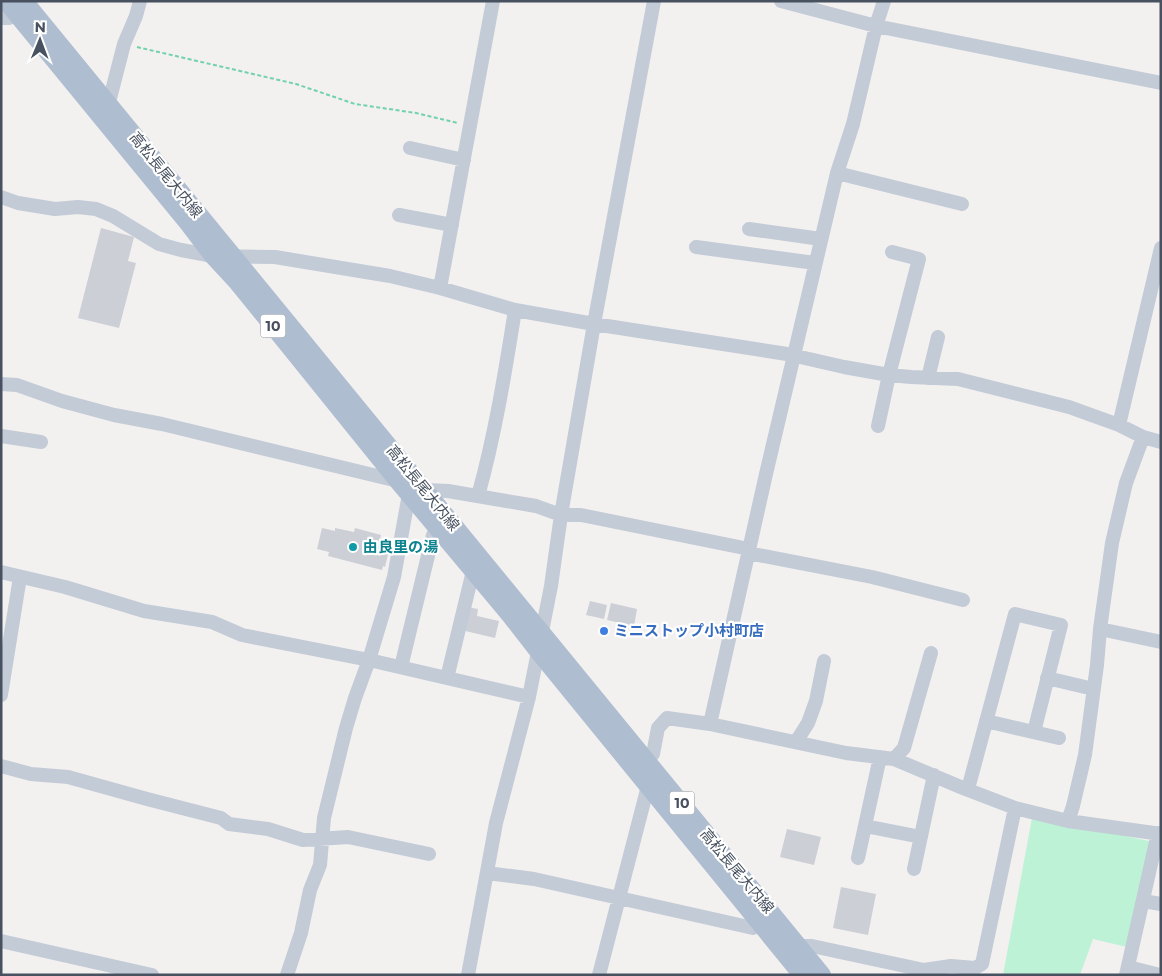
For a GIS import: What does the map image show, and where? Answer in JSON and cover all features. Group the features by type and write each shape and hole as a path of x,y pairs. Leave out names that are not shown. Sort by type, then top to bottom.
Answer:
{"main road":[{"name":"高松長尾大内線","path":"6,1 213,256 411,488 541,632 641,766 648,786 802,975"},
{"name":"高松長尾大内線","path":"14,12 108,103 233,257 473,571 538,651 800,946 822,975"}],"street":[{"path":"105,121 124,44 140,1"},
{"path":"440,288 493,1"},
{"path":"468,975 496,823 529,697 551,586 561,515 594,324 654,1"},
{"path":"781,1 876,26 1161,83"},
{"path":"710,724 815,262 837,172 853,124 876,26 884,1"},
{"path":"410,148 464,160"},
{"path":"837,172 962,204"},
{"path":"1,197 18,203 55,209 78,207 96,209 113,216 160,244 181,250 213,256 275,257 390,276 440,288 515,310 794,356 844,367 889,374 958,379 1069,407 1119,425 1143,437 1161,442"},
{"path":"399,215 452,225"},
{"path":"749,229 821,239"},
{"path":"696,247 815,262"},
{"path":"1119,425 1161,248"},
{"path":"878,426 918,259 892,252"},
{"path":"478,496 488,460 504,380 515,310"},
{"path":"928,378 938,337"},
{"path":"1,384 17,385 62,401 114,415 181,429 411,488 448,491 536,506 561,515 581,515 872,577 963,600"},
{"path":"1,436 41,442"},
{"path":"1068,821 1085,754 1112,543 1126,483 1143,437"},
{"path":"287,975 301,933 310,890 320,865 324,818 346,728 394,577 411,488"},
{"path":"401,667 433,535"},
{"path":"447,678 473,571"},
{"path":"1,572 65,587 144,611 212,622 242,635 369,660 529,697"},
{"path":"1,695 20,577"},
{"path":"968,789 1016,614 1061,625 1034,732"},
{"path":"1100,629 1161,642"},
{"path":"894,759 904,748 932,653"},
{"path":"796,742 808,723 816,701 824,661"},
{"path":"1047,678 1085,687"},
{"path":"641,766 653,754 658,728 667,718 710,724 846,753 894,759 1015,808 1068,821 1159,833 1127,971 1160,975"},
{"path":"986,721 1059,738"},
{"path":"858,858 880,757"},
{"path":"1,766 31,774 68,777 221,818 229,824 268,829 303,840 348,837 428,854"},
{"path":"914,869 934,775"},
{"path":"599,975 648,786"},
{"path":"800,946 812,946 924,970 950,966 975,968 982,964 1015,808"},
{"path":"865,826 921,837"},
{"path":"487,872 534,878 753,928 760,924"},
{"path":"1143,901 1161,904"},
{"path":"1,941 110,970 152,975"}],"path":[{"path":"124,44 296,84 355,104 416,113 470,126"}],"green space":[{"path":"1032,818 1153,842 1131,948 1093,939 1080,975 1003,975"}],"building":[{"path":"101,228 134,237 128,261 136,263 119,328 78,318"},
{"name":"由良里の湯","path":"322,528 335,531 335,528 354,532 355,528 381,535 380,539 388,541 387,545 390,546 385,567 383,566 382,570 328,556 329,552 317,549"},
{"path":"590,601 607,605 604,619 586,615"},
{"path":"611,603 637,609 634,626 607,620"},
{"path":"467,607 478,609 477,616 499,621 495,638 461,630"},
{"path":"787,829 821,837 814,865 780,857"},
{"path":"841,887 876,894 868,935 833,928"}],"place":[{"name":"由良里の湯","path":"353,547"},
{"name":"ミニストップ小村町店","path":"604,631"}]}
